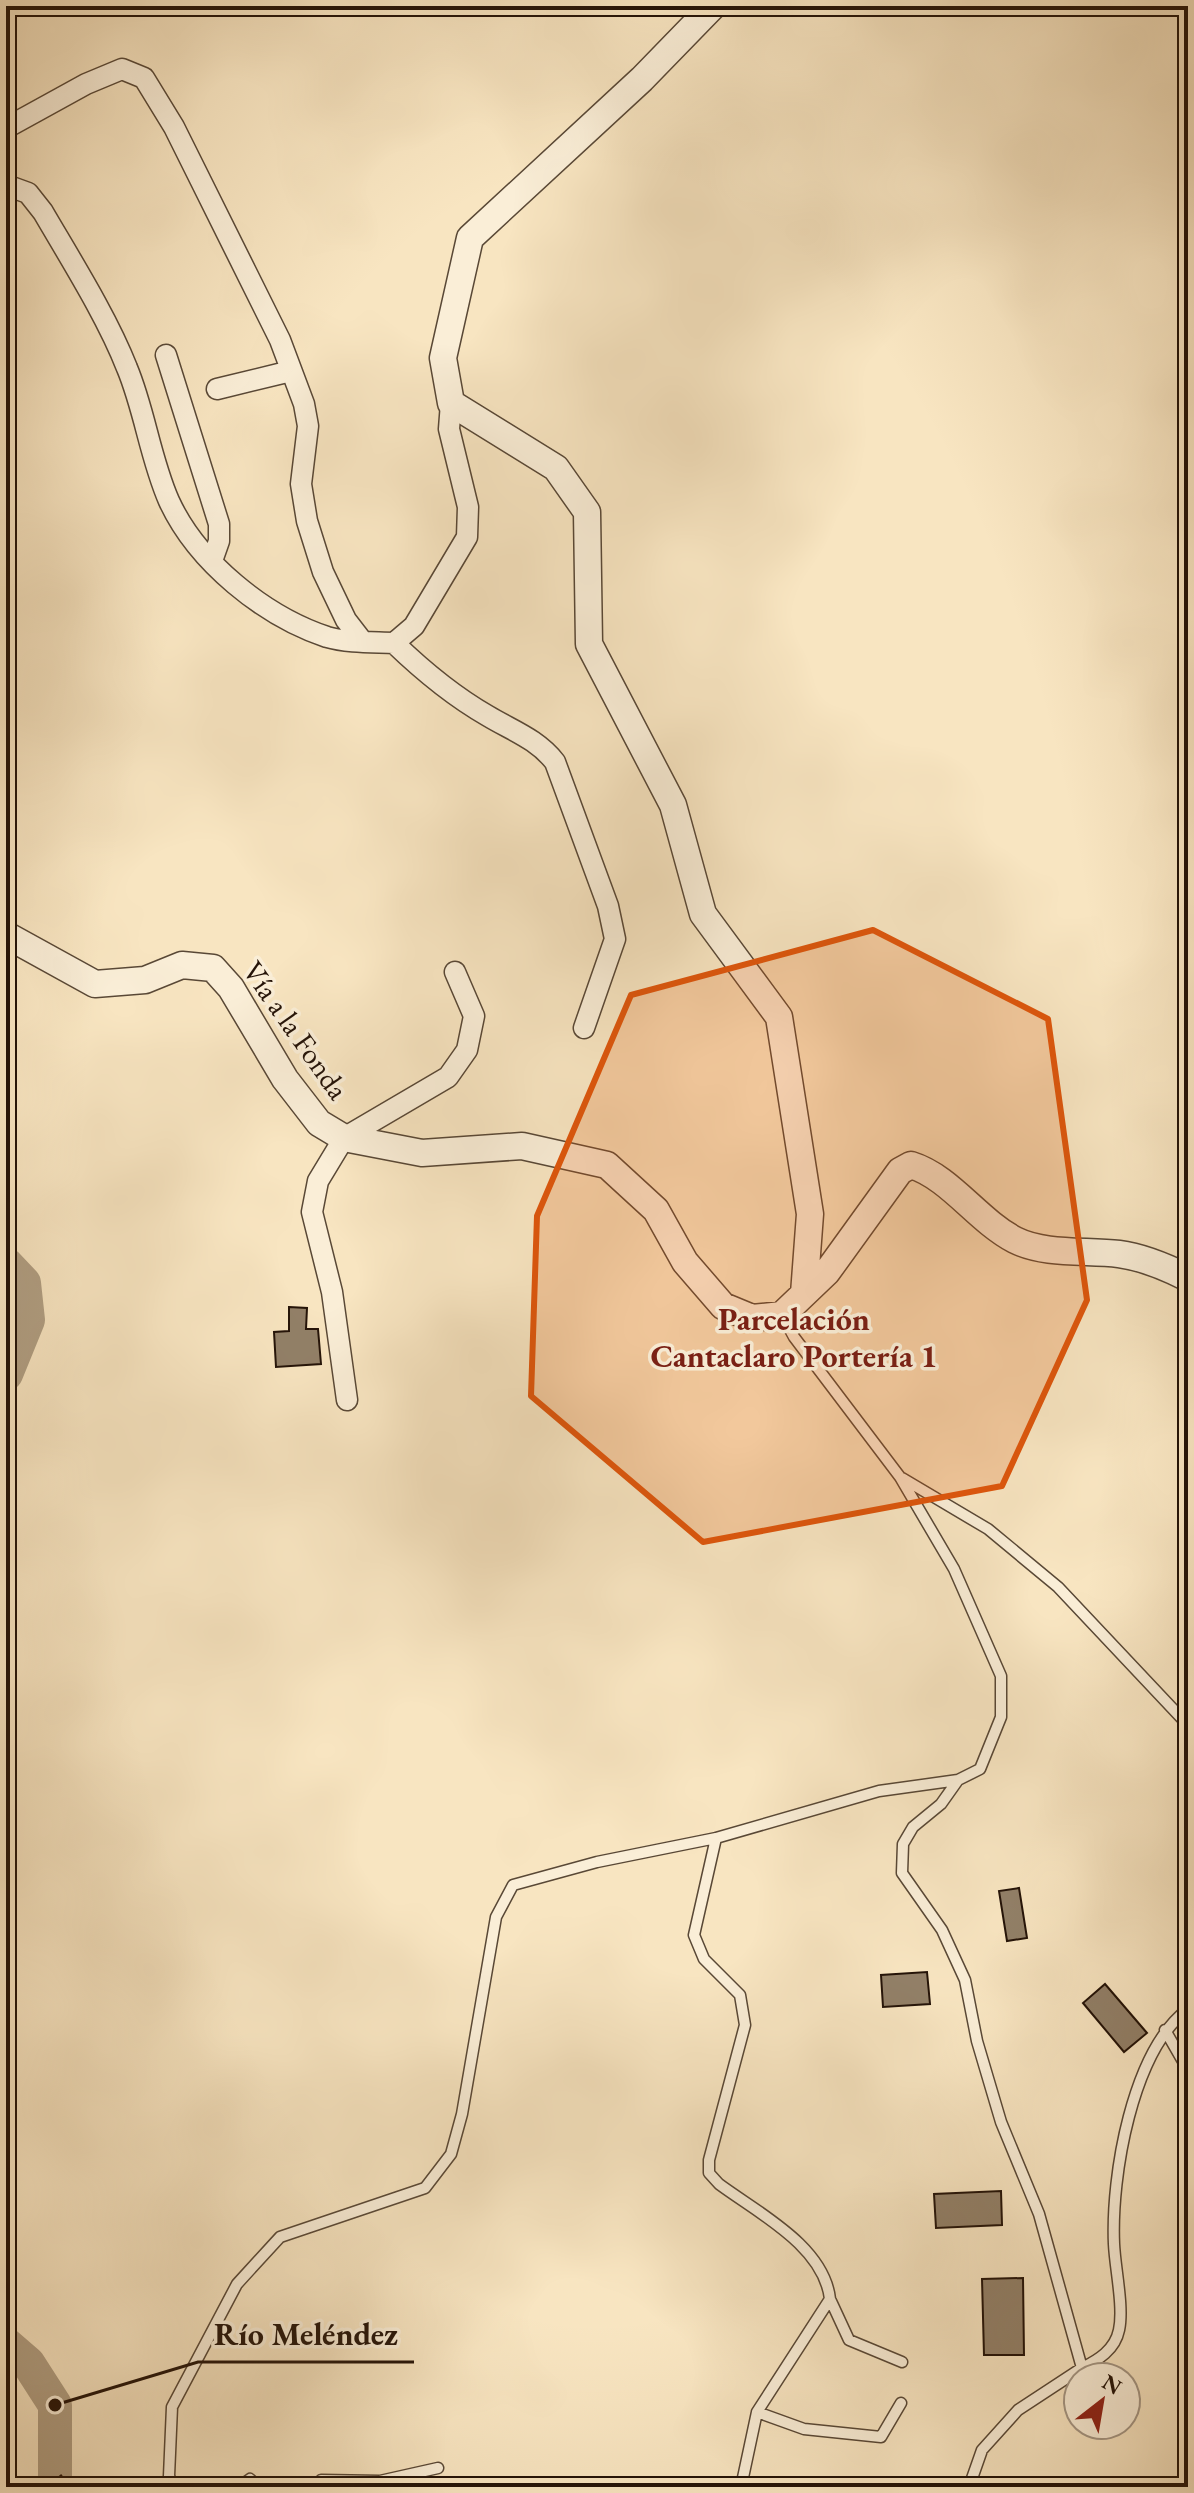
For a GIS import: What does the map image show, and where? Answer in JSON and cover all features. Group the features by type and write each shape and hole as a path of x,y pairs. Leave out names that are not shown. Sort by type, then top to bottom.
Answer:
{"street":[{"path":"6,185 28,193 74,265 127,365 170,502 190,538 212,561 263,603 294,622 330,637 394,643 414,626 467,537 468,507 449,429 451,403 443,358 470,238 642,79 713,6"},
{"path":"6,128 86,84 122,69 144,78 197,168 291,371 308,426 301,484 307,521 323,572 346,620 363,642"},
{"path":"166,355 219,524 219,541 212,561"},
{"path":"217,389 291,371"},
{"path":"451,403 556,468 587,512 589,644 673,805 703,914 779,1017 810,1214 804,1294"},
{"path":"394,643 430,678 543,747 555,762 608,906 615,939 584,1028"},
{"name":"Vía a la Fonda","path":"6,935 95,984 145,980 182,965 213,968 231,988 285,1079 319,1123 344,1138 422,1153 522,1146 607,1165 656,1210 685,1262 723,1306 752,1318 782,1315"},
{"path":"347,1400 332,1292 312,1212 318,1181 344,1138 448,1077 467,1050 474,1016 455,972"},
{"path":"782,1315 827,1272 900,1171 911,1165 933,1172 957,1197 1018,1241 1072,1252 1121,1254 1161,1265 1188,1278"}],"lane":[{"path":"173,2487 169,2476 172,2407 237,2284 280,2237 425,2188 451,2154 462,2114 496,1917 513,1885 597,1862 716,1838 879,1791 958,1780 980,1769 1001,1717 1001,1676 954,1569 900,1477 823,1376 782,1315"},
{"path":"900,1477 988,1529 1058,1587 1188,1725"},
{"path":"958,1780 941,1804 913,1827 903,1844 902,1873 942,1930 965,1980 977,2041 1001,2122 1039,2214 1080,2361"},
{"path":"716,1838 694,1935 704,1959 740,1995 745,2025 709,2160 709,2173 815,2260 826,2277 830,2299 849,2340 902,2362"},
{"path":"1093,2361 1108,2352 1119,2330 1113,2240 1117,2180 1134,2104 1165,2030 1188,2009"},
{"path":"1165,2030 1188,2070"},
{"path":"741,2487 757,2412 830,2299"},
{"path":"969,2487 982,2450 1018,2410 1062,2381"},
{"path":"757,2412 804,2429 881,2437 901,2403"},
{"path":"316,2487 321,2480 380,2481 438,2468"},
{"path":"239,2487 250,2479 259,2487"}],"path":[{"path":"60,2475 70,2487"}],"highlighted area":[{"path":"873,930 1048,1019 1087,1300 1002,1486 703,1542 531,1396 537,1216 631,995"}],"building":[{"path":"289,1307 307,1308 306,1329 318,1329 321,1364 276,1367 274,1332 289,1331"},
{"path":"1019,1888 1027,1938 1007,1941 999,1891"},
{"path":"927,1972 930,2004 883,2007 881,1975"},
{"path":"1105,1984 1147,2033 1124,2052 1083,2003"},
{"path":"1001,2191 1002,2225 936,2228 934,2194"},
{"path":"1023,2278 1024,2355 984,2355 982,2279"}],"waterway":[{"path":"6,1264 24,1283 28,1320 6,1374"},
{"path":"6,2344 28,2363 55,2405 55,2487"}],"place":[{"name":"Río Meléndez","path":"55,2405"}],"district":[{"name":"Parcelación Cantaclaro Portería 1","path":"794,1338"}]}
